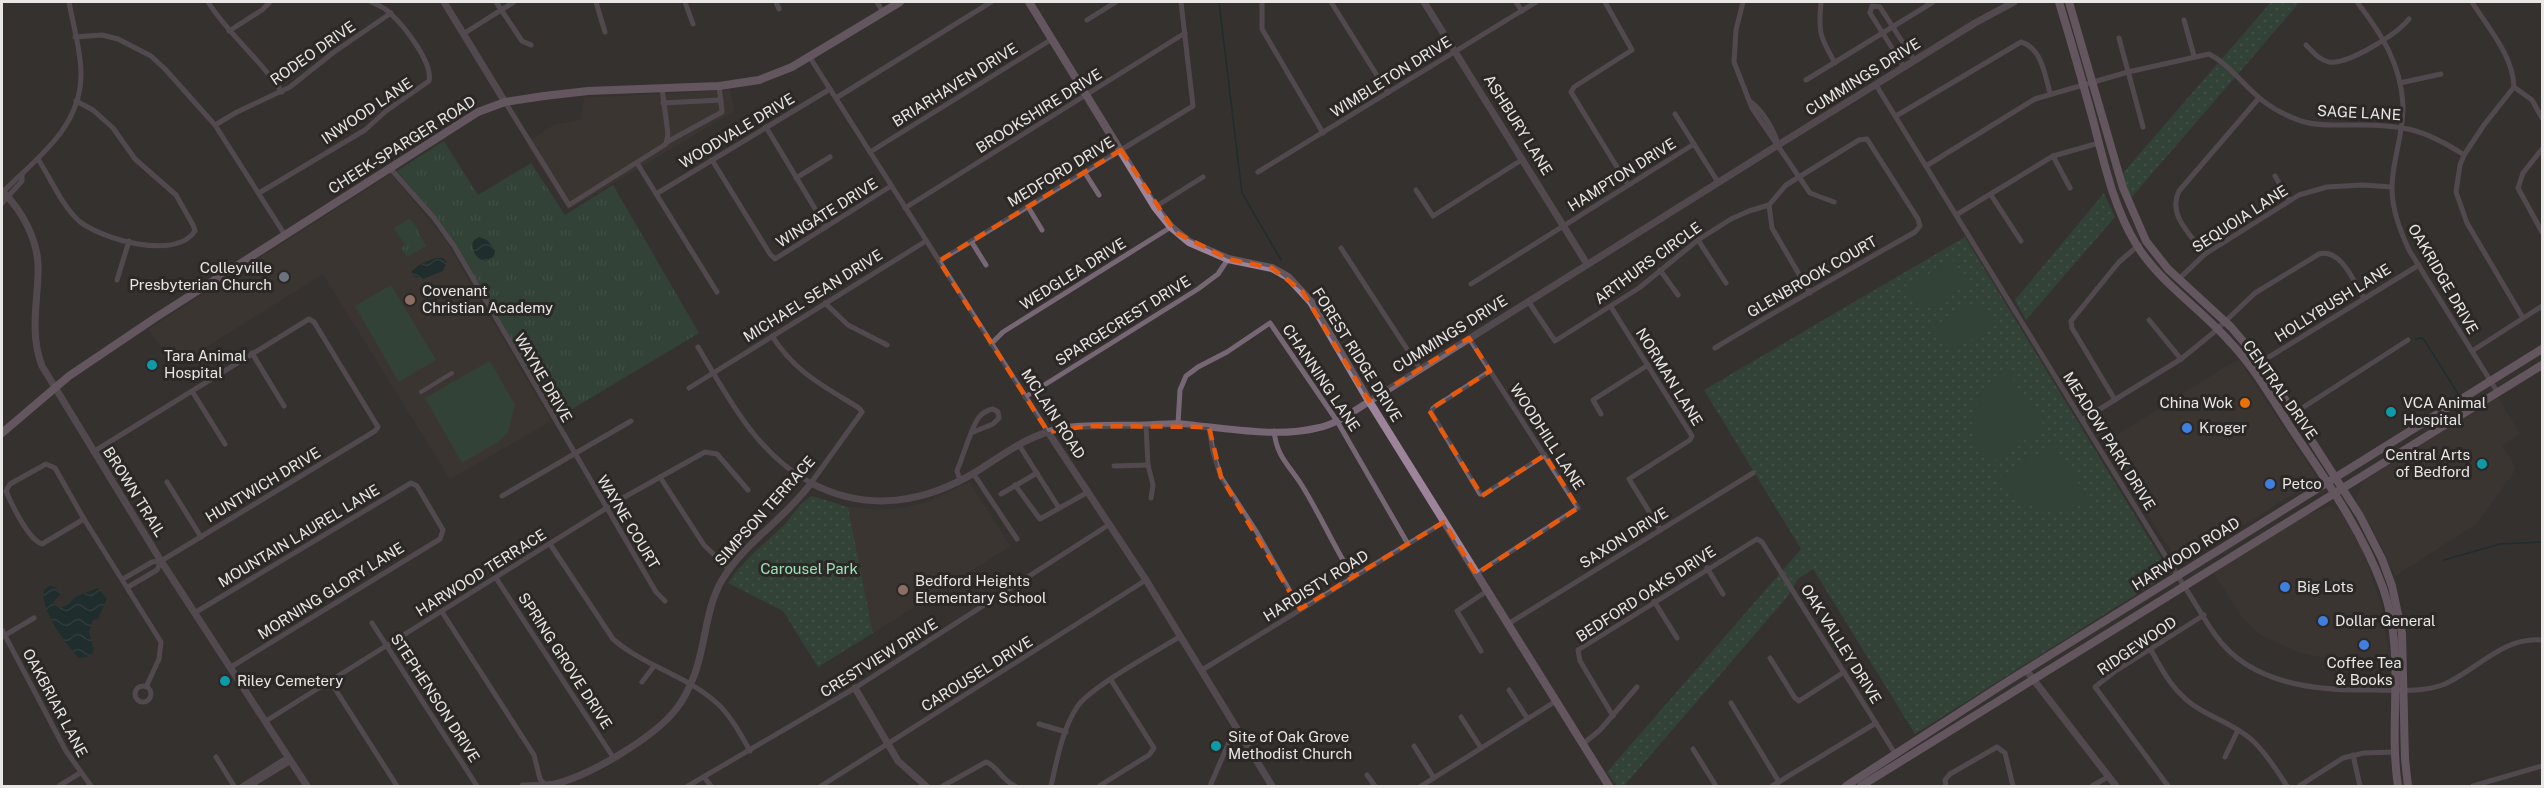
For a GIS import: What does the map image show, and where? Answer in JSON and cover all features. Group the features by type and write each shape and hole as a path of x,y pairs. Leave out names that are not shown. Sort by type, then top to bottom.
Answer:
{"main road":[{"name":"CHEEK-SPARGER ROAD","path":"2,433 54,388 155,318 464,119 505,102 588,91 719,86 774,76 900,2"},
{"name":"FOREST RIDGE DRIVE","path":"1029,2 1155,207 1171,227 1189,242 1228,259 1272,268 1288,277 1311,302 1369,401 1609,786"},
{"name":"CENTRAL DRIVE","path":"2060,2 2115,200 2138,246 2163,278 2217,329 2250,366 2328,483 2338,490 2369,532 2380,554 2392,586 2402,630 2405,759 2408,786"},
{"name":"CENTRAL DRIVE","path":"2069,2 2122,188 2146,241 2156,256 2225,321 2260,362 2336,478 2338,490 2371,558 2384,591 2395,645 2394,752 2398,786"},
{"name":"HARWOOD ROAD","path":"1846,786 1864,784 2026,670 2542,349"},
{"path":"2531,356 2540,367"},
{"name":"HARWOOD ROAD","path":"1898,758 2034,679 2540,367"},
{"path":"2416,429 2423,438"},
{"path":"2250,531 2256,541"},
{"path":"2371,558 2380,554"},
{"path":"2392,631 2402,630"}],"street":[{"path":"2,203 3,193 22,181 22,175 59,137 69,121 76,101 81,77 69,2"},
{"path":"208,2 229,31 262,64 282,92"},
{"path":"229,31 262,10 270,2"},
{"name":"INWOOD LANE","path":"259,193 365,130 386,111 429,81 430,69 405,30 391,13 371,2"},
{"path":"444,2 569,205 667,142 722,112 719,86"},
{"path":"496,2 522,41 531,45"},
{"path":"463,33 514,2"},
{"path":"596,2 605,32"},
{"path":"685,2 693,24"},
{"path":"776,2 779,9"},
{"path":"877,2 883,12"},
{"path":"836,98 991,2"},
{"path":"1087,20 1116,2"},
{"path":"1181,2 1185,33"},
{"path":"1262,2 1262,29 1323,132"},
{"path":"1331,2 1388,93"},
{"name":"ASHBURY LANE","path":"1425,2 1587,264"},
{"path":"1516,2 1522,11"},
{"name":"WIMBLETON DRIVE","path":"1258,172 1536,2"},
{"path":"1605,2 1632,50 1574,87 1571,92 1628,185"},
{"path":"1743,2 1736,30 1734,62 1752,108 1810,193 1834,202"},
{"path":"1821,2 1820,32 1835,63"},
{"path":"1806,80 1933,2"},
{"name":"CUMMINGS DRIVE","path":"811,483 835,494 855,498 899,501 932,494 973,473 1018,445 1048,432 1087,426 1178,424 1274,431 1316,429 1337,421 1914,60 2014,2"},
{"name":"OAKRIDGE DRIVE","path":"2357,2 2384,38 2400,83 2403,107 2402,127 2392,188 2400,230 2498,393"},
{"path":"2472,2 2507,58 2513,72 2514,87 2464,155 2457,177 2456,192 2462,213 2523,318"},
{"path":"1904,67 1870,13 1872,6 1880,7 1914,60"},
{"name":"RODEO DRIVE","path":"215,125 237,112 282,92 391,13"},
{"path":"2307,45 2322,59 2336,63 2350,58 2401,28 2409,19"},
{"path":"2184,20 2193,56"},
{"name":"BROOKSHIRE DRIVE","path":"906,208 1185,33"},
{"name":"MEDFORD DRIVE","path":"939,261 1189,109 1194,103 1185,33"},
{"path":"75,37 102,35 118,39 151,56 215,125 285,235"},
{"path":"2119,38 2143,127"},
{"name":"BRIARHAVEN DRIVE","path":"870,152 1052,39"},
{"path":"1896,116 2021,42 2035,51 2050,93"},
{"name":"SAGE LANE","path":"1926,166 2028,102 2050,93 2094,84 2128,72 2193,56 2209,54 2219,59 2271,107 2309,123 2402,127 2431,136 2464,155"},
{"name":"MCLAIN ROAD","path":"809,56 1025,397 1146,580 1272,786"},
{"path":"2400,83 2440,74"},
{"name":"MEADOW PARK DRIVE","path":"1876,85 2177,575 2216,636 2236,656 2256,669 2306,688 2404,690 2443,684 2506,646 2522,640 2542,640"},
{"path":"2514,87 2532,100 2542,118"},
{"path":"662,88 667,142"},
{"name":"WOODVALE DRIVE","path":"656,194 830,89"},
{"path":"2205,254 2178,217 2174,208 2175,199 2179,191 2259,98"},
{"path":"663,103 721,100"},
{"path":"38,159 66,205 81,222 94,230 129,242 160,247 184,241 195,231 184,207 171,189 135,159 106,120 76,101"},
{"path":"1675,114 1718,182"},
{"path":"766,127 826,227"},
{"name":"GLENBROOK COURT","path":"1715,348 1915,232 1920,226 1867,139 1859,140 1798,178"},
{"path":"1956,215 2054,156 2099,143"},
{"name":"HAMPTON DRIVE","path":"1471,284 1694,144"},
{"path":"2542,150 2523,173 2518,188 2542,232"},
{"path":"2054,156 2070,188"},
{"path":"796,178 830,157"},
{"path":"1416,190 1433,216 1523,159"},
{"name":"WINGATE DRIVE","path":"712,160 775,259 891,186"},
{"path":"637,163 717,292"},
{"name":"WAYNE DRIVE","path":"390,168 434,218 454,246 573,453"},
{"path":"1085,173 1099,195"},
{"path":"2274,176 2289,200"},
{"path":"1155,207 1203,177"},
{"path":"1798,178 1782,189 1769,205 1770,223 1810,293"},
{"name":"SEQUOIA LANE","path":"2179,279 2205,254 2289,200 2309,191 2327,187 2362,185 2392,188"},
{"name":"BROWN TRAIL","path":"3,193 27,225 36,250 39,272 34,317 35,344 42,366 161,561 307,786"},
{"path":"1991,195 2021,241"},
{"name":"ARTHURS CIRCLE","path":"1528,301 1555,341 1639,288 1698,240 1731,219 1769,205"},
{"path":"1028,207 1042,230"},
{"name":"WEDGLEA DRIVE","path":"991,344 1003,332 1171,227"},
{"path":"1698,240 1726,283"},
{"name":"MICHAEL SEAN DRIVE","path":"689,388 926,241"},
{"path":"2115,400 2071,321 2119,262 2146,241"},
{"path":"117,280 129,242"},
{"path":"971,242 986,265"},
{"path":"1341,248 1420,369"},
{"path":"2082,420 2181,359 2255,293 2323,253 2332,254 2342,263 2364,298"},
{"name":"SPARGECREST DRIVE","path":"1025,397 1198,289 1218,274 1228,259"},
{"name":"HOLLYBUSH LANE","path":"2260,362 2419,265"},
{"path":"1660,270 1673,285 1677,295"},
{"path":"825,303 848,325 887,345"},
{"path":"2472,351 2542,306"},
{"name":"NORMAN LANE","path":"1611,307 1692,436 1690,440 1629,478 1660,529"},
{"name":"HUNTWICH DRIVE","path":"161,561 377,429 314,322 309,319 252,353"},
{"path":"2150,320 2181,359"},
{"name":"CHANNING LANE","path":"1178,424 1180,390 1186,376 1270,323 1337,421 1408,544"},
{"name":"SIMPSON TERRACE","path":"523,786 546,786 580,775 645,738 677,708 695,675 713,598 729,569 743,552 783,515 811,483 861,416 861,410 799,369 785,356 772,336"},
{"name":"WOODHILL LANE","path":"1468,338 1577,505 1577,510 1476,574"},
{"path":"2285,419 2408,340"},
{"path":"698,347 732,405 760,441 784,466 811,483"},
{"path":"93,452 252,353 284,406"},
{"path":"1601,414 1593,400 1648,365"},
{"path":"1490,371 1433,408 1431,412 1480,494 1484,494 1545,455"},
{"path":"421,392 452,373"},
{"path":"192,391 225,444"},
{"path":"960,480 957,471 978,417 986,410 993,409 998,412 999,418 993,424 972,433"},
{"path":"502,496 631,421"},
{"path":"1146,426 1148,465 1154,485 1151,498"},
{"path":"1209,427 1213,452 1221,477 1248,518 1300,609"},
{"path":"1274,431 1277,450 1281,458 1300,483 1353,577"},
{"path":"1018,445 1059,508"},
{"name":"HARWOOD TERRACE","path":"266,721 606,509 705,452 712,452 725,462 748,490"},
{"name":"WAYNE COURT","path":"573,453 656,592 665,601"},
{"path":"84,519 42,544 37,542 22,520 6,490 10,484 41,465 51,465 161,642 159,659 147,685"},
{"path":"1114,466 1148,465"},
{"name":"SAXON DRIVE","path":"1508,624 1753,472"},
{"path":"973,473 1017,539"},
{"path":"1001,494 1037,473"},
{"path":"660,477 709,551 729,569"},
{"path":"167,482 201,537"},
{"name":"MORNING GLORY LANE","path":"231,667 440,539 442,534 439,522 414,483"},
{"name":"MOUNTAIN LAUREL LANE","path":"196,612 414,483"},
{"path":"1015,485 1038,519 1088,492"},
{"name":"HARDISTY ROAD","path":"1202,670 1444,522"},
{"name":"CRESTVIEW DRIVE","path":"688,786 855,688 1110,524"},
{"name":"BEDFORD OAKS DRIVE","path":"1613,716 1580,661 1577,653 1581,647 1755,539 1760,540"},
{"name":"OAK VALLEY DRIVE","path":"1760,540 1898,758"},
{"path":"550,544 614,639 626,650 690,685 718,704 730,717 750,750"},
{"path":"123,579 152,562 161,561"},
{"path":"128,587 157,570 161,561"},
{"path":"1707,568 1724,594"},
{"name":"SPRING GROVE DRIVE","path":"496,578 613,757"},
{"name":"CAROUSEL DRIVE","path":"821,786 1146,580"},
{"path":"1481,651 1457,611 1487,591"},
{"path":"1654,601 1677,638"},
{"path":"442,612 534,755 540,779 546,786"},
{"name":"RIDGEWOOD","path":"2168,786 2096,687 2114,672 2204,615"},
{"path":"3,634 34,618"},
{"name":"STEPHENSON DRIVE","path":"372,623 477,786"},
{"name":"OAKBRIAR LANE","path":"3,634 36,699 80,773 91,786"},
{"path":"1051,786 1066,732 1077,705 1111,680 1181,636"},
{"path":"2151,650 2164,675 2180,694 2199,709 2238,730 2258,746 2287,786"},
{"path":"1770,658 1795,698 1799,700 1844,672"},
{"path":"642,682 654,666"},
{"path":"2026,670 2116,786"},
{"path":"1099,786 1149,755 1154,748 1111,680"},
{"path":"330,681 397,786"},
{"path":"1582,744 1613,716 1637,687"},
{"path":"855,688 898,761 926,786"},
{"path":"1509,690 1527,718"},
{"path":"1421,786 1556,701"},
{"path":"1731,703 1779,782"},
{"path":"1461,717 1481,748"},
{"path":"1772,786 1876,723"},
{"path":"1039,724 1066,732"},
{"path":"1210,786 1236,726"},
{"path":"2225,757 2238,730"},
{"path":"1414,746 1434,778"},
{"path":"1946,786 1945,780 1950,774 1997,747 2005,753 2013,786"},
{"path":"1693,749 1716,786"},
{"path":"2299,786 2337,762 2353,755 2394,752"},
{"path":"2353,755 2360,786"},
{"path":"216,757 234,786"},
{"path":"242,786 290,759"},
{"path":"250,786 290,759"},
{"path":"943,786 986,762 992,764 1003,779 1016,786"},
{"path":"2473,786 2542,766"},
{"path":"59,786 80,773"},
{"path":"1367,775 1374,786"},
{"path":"704,777 711,786"},
{"path":"2092,786 2108,777"}],"highlighted area":[{"path":"1121,150 1175,232 1228,259 1272,268 1302,291 1369,401 1469,338 1490,371 1429,410 1482,496 1545,455 1578,508 1476,574 1444,522 1300,609 1221,477 1209,427 1087,426 1048,432 939,261"}],"shaded area":[{"path":"730,90 734,111 568,210 526,143 554,125 581,120 584,98"},
{"name":"Covenant Christian Academy","path":"391,174 446,241 551,421 450,479 323,274 174,367 149,329"},
{"path":"2239,360 2315,475 2312,482 2180,565 2103,444"},
{"path":"2498,398 2520,434 2502,445 2516,469 2476,524 2395,576 2381,545 2356,501 2363,481"},
{"name":"Bedford Heights Elementary School","path":"969,482 1010,546 873,633 848,507 882,510 903,508 925,503"},
{"path":"2330,506 2341,512 2363,551 2379,599 2390,658 2321,657 2300,653 2259,634 2241,616 2214,573 2306,515"}],"green space":[{"path":"2271,2 2300,2 2130,199 2122,174"},
{"path":"444,141 478,195 531,163 565,215 613,185 699,333 557,418 446,230 397,171"},
{"path":"2104,193 2115,217 2026,320 2015,300"},
{"path":"410,219 419,230 426,246 407,257 401,248 405,245 394,228"},
{"path":"1965,237 2170,573 1915,734 1813,569 1798,579 1788,596 1624,786 1617,786 1607,772 1801,549 1704,390"},
{"path":"1953,260 1967,285 1922,312 1907,287"},
{"path":"391,285 436,360 399,382 355,306"},
{"path":"1978,300 1994,326 1950,352 1934,326"},
{"path":"490,361 515,405 508,433 498,442 462,463 425,398"},
{"path":"2006,370 2045,427 1988,464 1977,447 1972,422 1983,392"},
{"path":"2054,444 2090,502 2064,509 2039,508 2016,498 1997,479"},
{"name":"Carousel Park","path":"812,496 848,507 873,633 818,667 783,611 728,583 803,502"}],"water":[{"path":"479,237 487,240 495,250 494,256 486,261 477,257 473,251 473,241"},
{"path":"435,258 443,258 447,262 443,271 423,279 413,276 412,271 419,265"},
{"path":"50,586 62,593 54,601 54,605 60,608 69,604 75,597 98,588 107,599 98,619 93,620 89,631 94,652 87,657 79,658 74,653 49,616 43,597 44,590"}],"waterway":[{"path":"1219,2 1242,193 1281,260"},
{"path":"2415,339 2422,338 2425,341 2460,397"},
{"path":"2444,560 2500,544 2542,542"}],"place":[{"name":"Colleyville Presbyterian Church","path":"284,277"},
{"name":"Covenant Christian Academy","path":"410,300"},
{"name":"Tara Animal Hospital","path":"152,365"},
{"name":"China Wok","path":"2245,403"},
{"name":"VCA Animal Hospital","path":"2391,412"},
{"name":"Kroger","path":"2187,428"},
{"name":"Central Arts of Bedford","path":"2482,464"},
{"name":"Petco","path":"2270,484"},
{"name":"Big Lots","path":"2285,587"},
{"name":"Bedford Heights Elementary School","path":"903,590"},
{"name":"Dollar General","path":"2323,621"},
{"name":"Coffee Tea & Books","path":"2364,645"},
{"name":"Riley Cemetery","path":"225,681"},
{"name":"Site of Oak Grove Methodist Church","path":"1216,746"}]}
